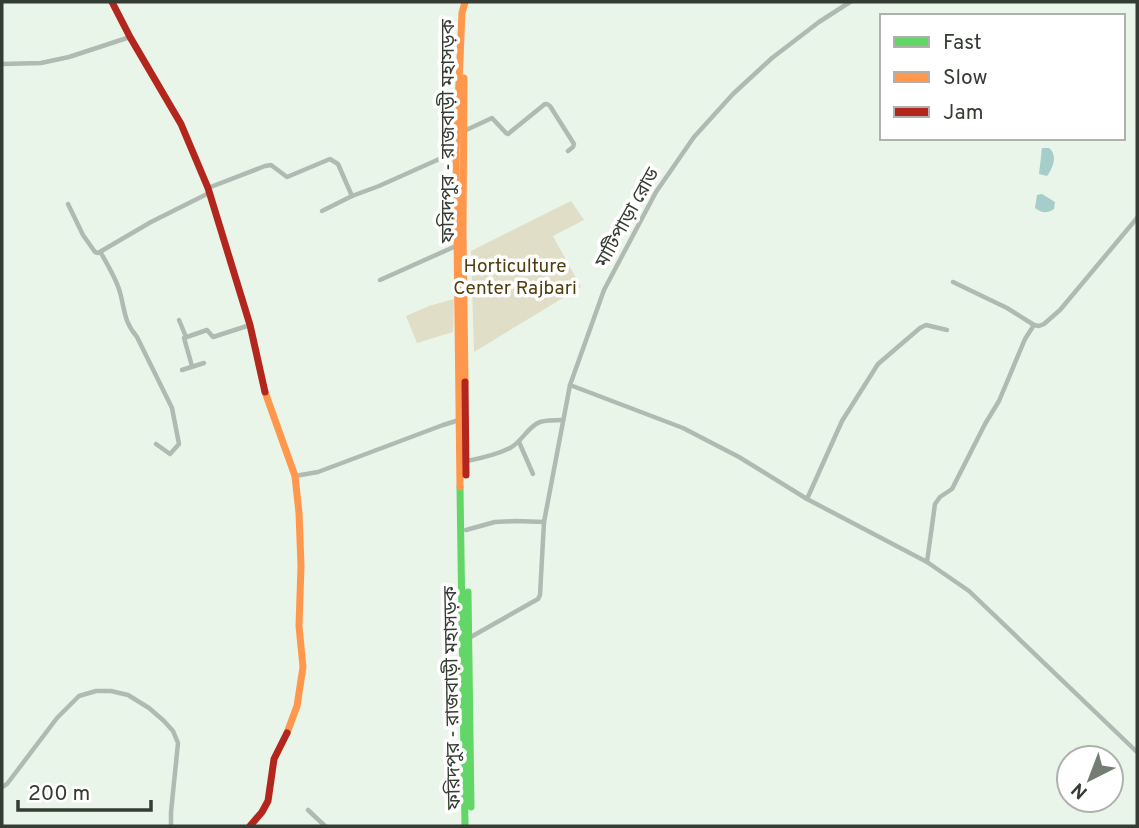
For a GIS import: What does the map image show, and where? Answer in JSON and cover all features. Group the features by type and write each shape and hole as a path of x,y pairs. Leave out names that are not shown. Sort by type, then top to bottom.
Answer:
{"main road":[{"path":"112,2 181,124 209,190 250,325 265,391 295,476 300,553 299,626 303,667 292,722 274,759 268,801 250,826"},
{"name":"ফরিদপুর - রাজবাড়ী মহাসড়ক","path":"465,4 464,132 460,151 469,638 468,826"},
{"name":"ফরিদপুর - রাজবাড়ী মহাসড়ক","path":"465,4 462,13 457,246 468,826"}],"street":[{"name":"মাটিপাড়া রোড","path":"469,638 538,599 540,595 544,522 570,385 604,290 656,192 694,137 733,94 772,58 850,2"},
{"path":"2,64 41,63 130,37"},
{"path":"464,132 492,118 508,134 547,104 574,144 568,151"},
{"path":"322,211 460,151"},
{"path":"68,204 83,235 95,252 101,253 209,190 265,166 271,165 287,177 330,159 334,160 352,196"},
{"path":"953,282 1039,326 1060,310 1137,218"},
{"path":"380,280 457,246"},
{"path":"101,253 118,288 125,319 137,337 172,408 179,444 170,454 156,444"},
{"path":"179,320 186,337 184,340 192,366"},
{"path":"186,337 207,330 213,337 250,325"},
{"path":"927,562 935,504 952,489 999,401 1025,338 1034,325"},
{"path":"807,499 842,421 878,364 920,328 926,326 947,330"},
{"path":"182,370 204,363"},
{"path":"570,385 683,428 738,457 807,499 927,562 969,591 1137,752"},
{"path":"295,476 317,472 460,420"},
{"path":"466,461 494,455 512,447 540,422 563,420"},
{"path":"519,442 533,474"},
{"path":"466,530 495,522 544,522"},
{"path":"2,787 68,705 79,696 96,691 111,691 128,695 149,708 173,731 178,743 171,826"},
{"path":"308,810 325,826"}],"green space":[{"name":"Horticulture Center Rajbari","path":"571,201 584,220 553,236 581,287 474,352 471,251"},
{"path":"454,299 453,332 417,343 406,316"}],"water":[{"path":"1042,148 1049,148 1054,158 1047,176 1039,174"},
{"path":"1042,194 1055,202 1054,209 1049,212 1035,208 1037,195"}],"traffic: fast":[{"path":"460,487 465,826"},
{"path":"468,592 471,807"}],"traffic: slow":[{"path":"460,487 456,151 462,13 465,2"},
{"path":"464,78 465,382"},
{"path":"265,392 295,476 299,513 299,626 303,667 297,706 287,733"}],"traffic: jam":[{"path":"112,2 181,124 208,188 250,325 265,392"},
{"path":"465,382 466,475"},
{"path":"250,826 268,801 274,759 287,733"}]}
